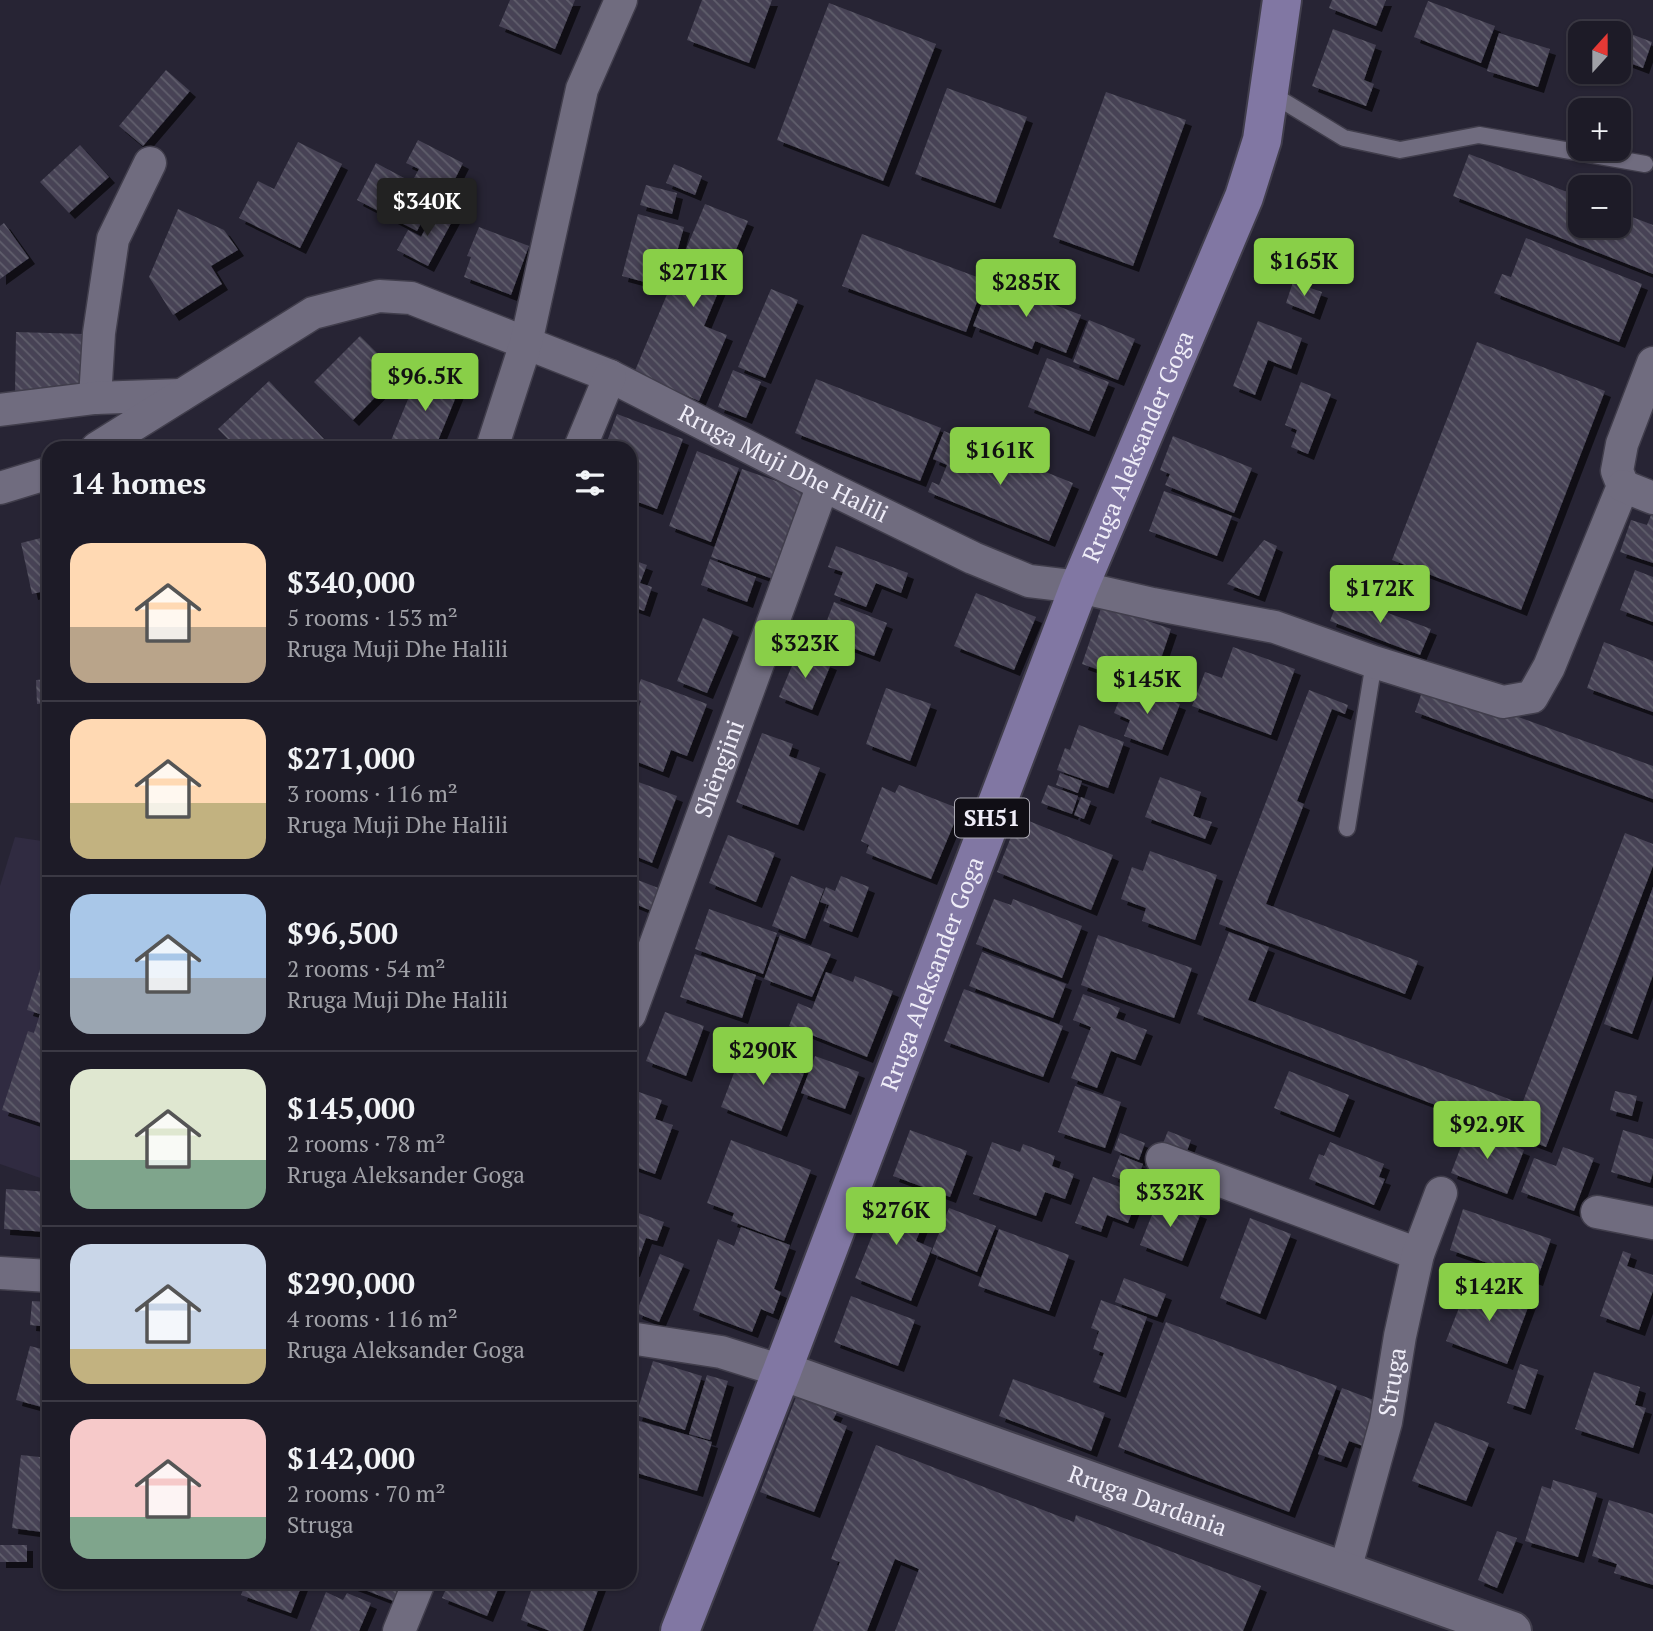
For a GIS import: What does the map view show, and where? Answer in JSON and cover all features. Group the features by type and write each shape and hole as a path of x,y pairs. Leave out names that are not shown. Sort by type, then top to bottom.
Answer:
{"main road":[{"name":"Rruga Aleksander Goga","path":"680,1631 782,1371 1079,587 1244,197 1262,141 1282,0"}],"street":[{"path":"494,441 526,343 582,89 621,0"},
{"path":"95,398 99,333 113,239 150,163"},
{"name":"Rruga Muji Dhe Halili","path":"108,441 313,313 379,296 411,298 610,376 823,485 973,558 1029,582 1079,587 1275,627 1374,662 1503,702 1532,697 1549,667 1623,486"},
{"path":"1653,363 1622,444 1617,471 1623,486 1653,498"},
{"path":"583,441 610,376"},
{"path":"0,410 95,398 183,395"},
{"path":"0,488 42,476"},
{"name":"Shëngjini","path":"637,995 823,485"},
{"path":"1162,1159 1418,1254"},
{"name":"Struga","path":"1345,1570 1386,1422 1400,1336 1418,1254 1441,1193"},
{"path":"1597,1212 1653,1223"},
{"path":"0,1273 42,1276"},
{"path":"637,1339 721,1352 782,1371"},
{"name":"Rruga Dardania","path":"782,1371 1513,1631"},
{"path":"399,1631 416,1589"}],"lane":[{"path":"1270,93 1344,138 1400,150 1479,135 1645,164"},
{"path":"1347,828 1374,662"}],"shaded area":[{"path":"15,837 42,841 42,1179 0,1164 0,886"}],"building":[{"path":"510,0 575,0 555,49 499,26"},
{"path":"702,0 772,0 749,63 687,40"},
{"path":"1332,0 1386,0 1376,26 1329,8"},
{"path":"1428,1 1495,26 1481,63 1414,37"},
{"path":"829,3 936,44 883,181 777,140"},
{"path":"1333,29 1376,45 1364,80 1374,84 1366,106 1312,86"},
{"path":"1499,33 1550,49 1538,87 1487,71"},
{"path":"1631,34 1652,42 1643,68 1631,64"},
{"path":"166,70 190,91 143,146 119,126"},
{"path":"947,88 1027,117 995,203 915,174"},
{"path":"1106,92 1186,120 1133,266 1053,237"},
{"path":"418,140 463,163 447,195 414,178 419,169 406,163"},
{"path":"298,142 342,164 300,248 239,218 258,181 274,189"},
{"path":"80,145 109,177 69,213 40,182"},
{"path":"1469,154 1568,192 1568,238 1631,238 1631,217 1653,225 1653,274 1453,196"},
{"path":"376,163 436,195 417,231 357,200"},
{"path":"674,164 702,176 695,195 666,183"},
{"path":"646,185 677,193 672,214 640,205"},
{"path":"705,204 748,221 704,326 727,335 699,401 634,373"},
{"path":"437,206 455,216 428,266 397,250 408,230 421,237"},
{"path":"178,209 224,230 238,250 211,266 222,284 173,315 149,277"},
{"path":"638,214 684,227 667,288 622,276"},
{"path":"4,223 29,258 0,279 0,226"},
{"path":"479,227 529,246 511,295 464,277 471,257 467,256"},
{"path":"862,234 985,280 966,332 842,286"},
{"path":"1526,238 1642,284 1619,342 1494,293 1502,274 1511,277"},
{"path":"991,280 1081,315 1066,353 1035,341 1032,349 973,326"},
{"path":"1293,282 1322,292 1314,314 1286,303"},
{"path":"771,289 798,300 765,378 738,367"},
{"path":"1089,320 1135,339 1118,380 1073,362"},
{"path":"1258,321 1302,338 1291,369 1268,360 1255,395 1233,386"},
{"path":"16,332 83,334 81,394 15,392"},
{"path":"360,336 398,374 353,420 314,382"},
{"path":"1477,342 1605,391 1521,610 1392,560"},
{"path":"1047,358 1109,382 1089,431 1028,407"},
{"path":"420,370 460,387 438,441 391,441"},
{"path":"733,370 761,382 746,418 718,407"},
{"path":"816,379 941,428 920,481 795,433"},
{"path":"269,381 324,439 230,441 218,429"},
{"path":"1301,382 1331,394 1308,454 1291,447 1297,430 1285,425"},
{"path":"617,414 683,439 657,509 637,502 637,441 607,441"},
{"path":"944,431 1073,483 1049,541 928,492 932,482 939,485 947,465 933,459"},
{"path":"1173,436 1252,468 1234,513 1165,485 1170,474 1160,470"},
{"path":"697,451 739,468 711,542 669,526"},
{"path":"742,469 805,491 773,579 711,557"},
{"path":"1164,491 1232,516 1217,556 1149,531"},
{"path":"1653,510 1653,563 1620,552 1631,520 1647,525"},
{"path":"42,538 42,592 32,594 21,543"},
{"path":"1264,540 1277,546 1259,596 1227,584"},
{"path":"836,546 908,573 901,593 876,583 866,607 834,595 843,572 828,567"},
{"path":"710,559 756,577 747,602 701,585"},
{"path":"637,561 647,565 640,583 652,587 644,611 637,608"},
{"path":"1635,570 1653,577 1653,622 1620,610"},
{"path":"976,593 1036,617 1014,670 954,646"},
{"path":"1340,595 1431,629 1420,655 1330,621"},
{"path":"834,602 887,623 874,656 821,636"},
{"path":"1102,605 1171,629 1151,688 1082,664"},
{"path":"703,618 733,631 707,693 677,681"},
{"path":"1604,642 1653,661 1653,712 1587,688"},
{"path":"1233,647 1295,669 1271,735 1192,706 1205,672 1222,678"},
{"path":"798,651 831,664 812,710 779,697"},
{"path":"641,679 707,704 687,756 671,750 663,772 637,762 637,712 641,701 637,699"},
{"path":"36,680 42,680 42,704 37,704"},
{"path":"1126,683 1180,704 1162,750 1124,736 1130,720 1114,713"},
{"path":"1425,683 1653,766 1653,799 1415,712"},
{"path":"886,688 931,704 910,761 866,744"},
{"path":"1309,690 1348,705 1345,714 1332,709 1297,801 1304,804 1266,904 1418,961 1405,994 1219,924"},
{"path":"1079,725 1124,742 1108,788 1057,770 1065,748 1070,750"},
{"path":"762,733 793,744 789,756 820,768 798,825 736,802"},
{"path":"1060,773 1082,781 1078,793 1056,785"},
{"path":"1160,777 1201,792 1193,816 1212,822 1205,839 1145,817"},
{"path":"637,782 677,796 652,863 637,857"},
{"path":"899,785 960,809 931,879 866,853 869,845 861,841 882,787 895,793"},
{"path":"1048,785 1078,796 1072,814 1041,803"},
{"path":"1081,797 1091,801 1084,819 1074,815"},
{"path":"1019,817 1113,855 1091,910 997,872"},
{"path":"1625,833 1653,844 1653,866 1546,1147 1197,1014 1229,932 1269,947 1248,1000 1522,1104"},
{"path":"728,835 775,853 756,902 709,883"},
{"path":"1150,851 1217,875 1195,940 1142,921 1146,908 1121,899 1132,867 1143,871"},
{"path":"791,876 824,889 805,939 772,926"},
{"path":"841,876 869,887 852,932 823,921 829,905 820,902 826,887 835,891"},
{"path":"637,880 661,889 652,911 637,905"},
{"path":"1653,887 1653,975 1632,1034 1604,1024"},
{"path":"994,899 1011,905 1013,899 1082,926 1062,978 976,944"},
{"path":"709,909 777,933 763,974 695,949"},
{"path":"780,935 831,954 812,997 764,979"},
{"path":"1098,935 1192,968 1174,1018 1081,985"},
{"path":"982,952 1066,984 1053,1018 969,986"},
{"path":"695,954 756,975 742,1018 680,997"},
{"path":"42,963 41,1123 2,1110 28,1031 34,1033 40,1014 27,1010"},
{"path":"826,972 853,982 855,976 893,991 867,1057 789,1026 798,1003 812,1009"},
{"path":"964,989 1063,1026 1043,1077 944,1041"},
{"path":"1083,994 1120,1008 1116,1018 1147,1030 1135,1060 1111,1051 1097,1088 1071,1078 1091,1027 1073,1020"},
{"path":"665,1012 704,1026 686,1076 646,1061"},
{"path":"745,1044 806,1068 781,1131 721,1107"},
{"path":"815,1056 859,1072 845,1109 801,1093"},
{"path":"1289,1071 1349,1095 1334,1132 1274,1108"},
{"path":"1075,1086 1121,1102 1105,1148 1058,1132"},
{"path":"637,1091 662,1100 655,1119 673,1125 655,1174 637,1168"},
{"path":"1615,1091 1637,1096 1632,1116 1610,1110"},
{"path":"1468,1128 1524,1150 1507,1194 1451,1173"},
{"path":"910,1130 967,1151 950,1197 893,1176"},
{"path":"1623,1130 1653,1139 1653,1173 1650,1183 1611,1172"},
{"path":"1168,1131 1191,1140 1183,1162 1159,1153"},
{"path":"1120,1133 1145,1143 1139,1160 1114,1150"},
{"path":"731,1140 811,1170 784,1241 731,1221 734,1213 707,1203"},
{"path":"992,1142 1020,1152 1023,1144 1055,1156 1052,1166 1074,1174 1065,1199 1045,1192 1036,1216 973,1194"},
{"path":"1330,1142 1384,1164 1379,1177 1385,1179 1374,1205 1309,1179 1319,1154 1324,1156"},
{"path":"1563,1147 1594,1158 1574,1211 1521,1192 1534,1158 1556,1166"},
{"path":"1120,1155 1143,1164 1135,1185 1112,1176"},
{"path":"1093,1177 1139,1194 1128,1223 1107,1215 1101,1232 1075,1223"},
{"path":"6,1189 42,1192 42,1232 4,1229"},
{"path":"883,1189 929,1208 916,1241 932,1248 911,1301 855,1278 876,1226 869,1223"},
{"path":"1159,1197 1201,1213 1182,1261 1140,1245"},
{"path":"949,1208 996,1226 977,1272 931,1253"},
{"path":"1463,1209 1551,1239 1537,1280 1450,1250"},
{"path":"637,1212 664,1222 657,1241 646,1238 637,1263"},
{"path":"1250,1218 1291,1234 1260,1314 1220,1298"},
{"path":"741,1227 790,1245 774,1289 781,1292 773,1314 761,1309 752,1332 693,1310 718,1239 734,1246"},
{"path":"999,1229 1069,1255 1049,1311 978,1286"},
{"path":"1623,1251 1631,1254 1627,1266 1653,1275 1653,1291 1639,1330 1600,1316"},
{"path":"660,1254 684,1264 659,1322 637,1313"},
{"path":"1124,1278 1166,1294 1157,1317 1115,1302"},
{"path":"1478,1283 1530,1302 1507,1364 1446,1341 1462,1300 1470,1303"},
{"path":"851,1296 915,1320 898,1366 834,1342"},
{"path":"1101,1300 1147,1317 1120,1392 1093,1382 1104,1353 1093,1349 1099,1331 1091,1328"},
{"path":"32,1301 42,1302 42,1326 30,1325"},
{"path":"1166,1322 1337,1386 1289,1512 1118,1447"},
{"path":"30,1346 42,1349 42,1407 16,1400"},
{"path":"653,1361 702,1376 685,1430 637,1415"},
{"path":"1520,1364 1538,1370 1525,1409 1507,1403"},
{"path":"1594,1372 1640,1387 1635,1405 1646,1408 1633,1448 1575,1429"},
{"path":"707,1375 728,1381 710,1440 689,1434"},
{"path":"1013,1379 1105,1413 1091,1451 999,1416"},
{"path":"1342,1388 1379,1402 1363,1446 1349,1441 1341,1462 1318,1454"},
{"path":"796,1397 837,1412 833,1420 847,1426 814,1512 760,1492"},
{"path":"639,1421 712,1442 697,1491 637,1473"},
{"path":"1435,1422 1489,1443 1466,1501 1412,1481"},
{"path":"876,1445 1074,1522 1076,1515 1261,1586 1243,1631 895,1631 919,1569 895,1559 867,1631 813,1631 840,1562 831,1559"},
{"path":"21,1455 42,1457 42,1532 12,1528"},
{"path":"1553,1480 1597,1493 1578,1557 1525,1541 1542,1486 1551,1489"},
{"path":"1609,1500 1653,1514 1653,1585 1614,1573 1617,1564 1592,1556"},
{"path":"1497,1531 1517,1538 1497,1588 1478,1580"},
{"path":"0,1545 27,1545 27,1562 0,1562"},
{"path":"243,1589 300,1589 291,1613 241,1595"},
{"path":"362,1589 401,1589 396,1602"},
{"path":"446,1589 498,1589 487,1616 442,1598"},
{"path":"532,1589 598,1589 583,1631 550,1631 521,1620"},
{"path":"326,1592 343,1600 347,1593 371,1603 359,1631 310,1631"}]}
